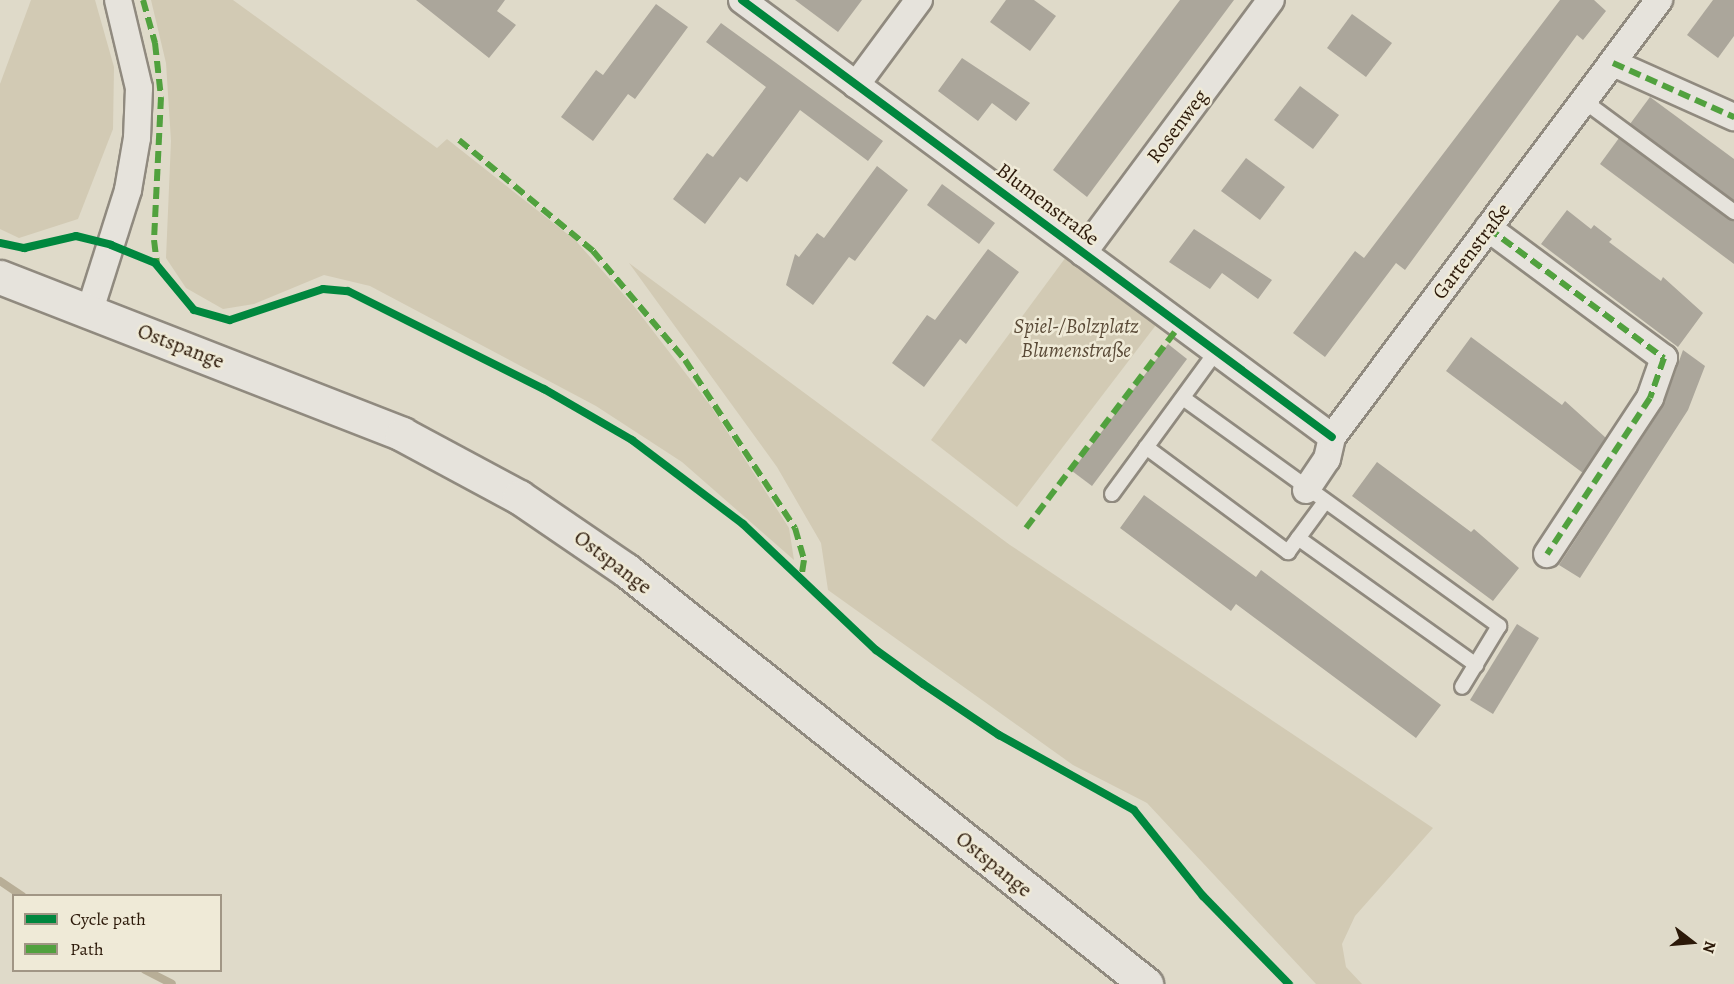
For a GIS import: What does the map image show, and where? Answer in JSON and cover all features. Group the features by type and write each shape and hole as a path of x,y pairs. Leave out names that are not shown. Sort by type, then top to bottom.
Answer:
{"main road":[{"name":"Ostspange","path":"0,276 402,434 519,497 627,570 1146,984"}],"street":[{"path":"90,310 123,210 137,138 139,88 118,0"},
{"name":"Blumenstraße","path":"742,0 1332,437"},
{"path":"856,85 919,0"},
{"name":"Rosenweg","path":"1083,253 1271,0"},
{"name":"Gartenstraße","path":"1315,496 1332,437 1659,0"},
{"path":"1613,63 1734,117"},
{"path":"1488,228 1664,358 1650,398 1547,554"}],"lane":[{"path":"1584,101 1734,212"},
{"path":"1112,494 1216,352"},
{"path":"1182,398 1499,627 1462,687"},
{"name":"Gartenstraße","path":"1146,447 1288,552 1298,538 1315,496"},
{"path":"1298,538 1476,665"}],"green space":[{"path":"31,0 95,0 114,67 113,129 78,219 19,238 0,229 0,84"},
{"path":"151,0 233,0 437,148 447,139 575,240 633,305 710,405 789,528 794,560 682,462 596,406 370,286 324,275 254,304 223,309 186,288 166,258 171,141 166,63"},
{"name":"Spiel-/Bolzplatz Blumenstraße","path":"1066,257 1156,325 1017,507 931,440"},
{"path":"629,263 1010,545 1433,828 1355,916 1342,944 1346,967 1362,984 1316,984 1147,803 1073,765 828,590 821,543 777,467"}],"building":[{"path":"416,0 505,0 497,11 516,25 489,58"},
{"path":"795,0 862,0 838,32"},
{"path":"1006,0 1034,0 1056,16 1030,51 990,22"},
{"path":"1180,0 1234,0 1087,197 1053,170"},
{"path":"1560,0 1594,0 1606,11 1583,40 1577,35 1405,270 1396,263 1325,357 1293,333 1355,251 1364,258"},
{"path":"1713,0 1734,0 1734,36 1718,58 1687,35"},
{"path":"656,4 688,27 635,99 628,94 593,141 561,117 596,70 603,75"},
{"path":"1352,14 1392,43 1366,77 1327,48"},
{"path":"721,23 883,141 868,161 800,110 747,182 740,177 705,224 673,199 707,153 713,157 766,87 706,42"},
{"path":"962,58 1030,103 1016,121 992,103 978,121 938,91"},
{"path":"1300,86 1339,115 1313,149 1274,120"},
{"path":"1650,97 1734,159 1734,201 1630,124"},
{"path":"1619,138 1734,221 1734,264 1600,164"},
{"path":"1246,158 1285,187 1260,220 1221,191"},
{"path":"877,166 908,190 855,261 849,257 813,305 786,285 795,254 799,257 817,233 824,238"},
{"path":"942,184 995,223 979,244 927,205"},
{"path":"1567,210 1591,229 1594,225 1612,239 1609,242 1661,281 1663,277 1703,313 1678,347 1541,244"},
{"path":"1194,229 1272,280 1258,299 1222,273 1210,289 1169,262"},
{"path":"988,249 1019,272 966,344 960,339 924,387 892,363 927,315 935,320"},
{"path":"1471,337 1562,405 1565,401 1606,438 1583,473 1446,371"},
{"path":"1168,344 1187,359 1092,486 1072,471"},
{"path":"1683,350 1705,366 1688,410 1580,578 1559,565 1663,406"},
{"path":"1377,462 1471,532 1474,529 1519,568 1493,601 1352,496"},
{"path":"1144,495 1256,577 1261,570 1441,705 1416,738 1236,604 1231,611 1120,528"},
{"path":"1517,624 1539,638 1493,714 1470,700"}],"waterway":[{"path":"0,881 19,894"},
{"path":"149,972 172,984"}],"marked path":[{"path":"143,0 155,43 161,97 154,240 157,265"},
{"path":"1613,63 1734,117"},
{"path":"459,140 593,251 685,360 795,528 804,560 801,579"},
{"path":"1488,228 1664,358 1650,398 1547,554"},
{"path":"1026,528 1180,325"}],"cycle path":[{"path":"742,0 1332,437"},
{"path":"0,243 24,248 76,236 111,245 155,263 194,310 230,320 323,289 348,291 544,389 632,440 743,524 876,650 923,684 999,735 1134,810 1203,896 1289,984"}]}
